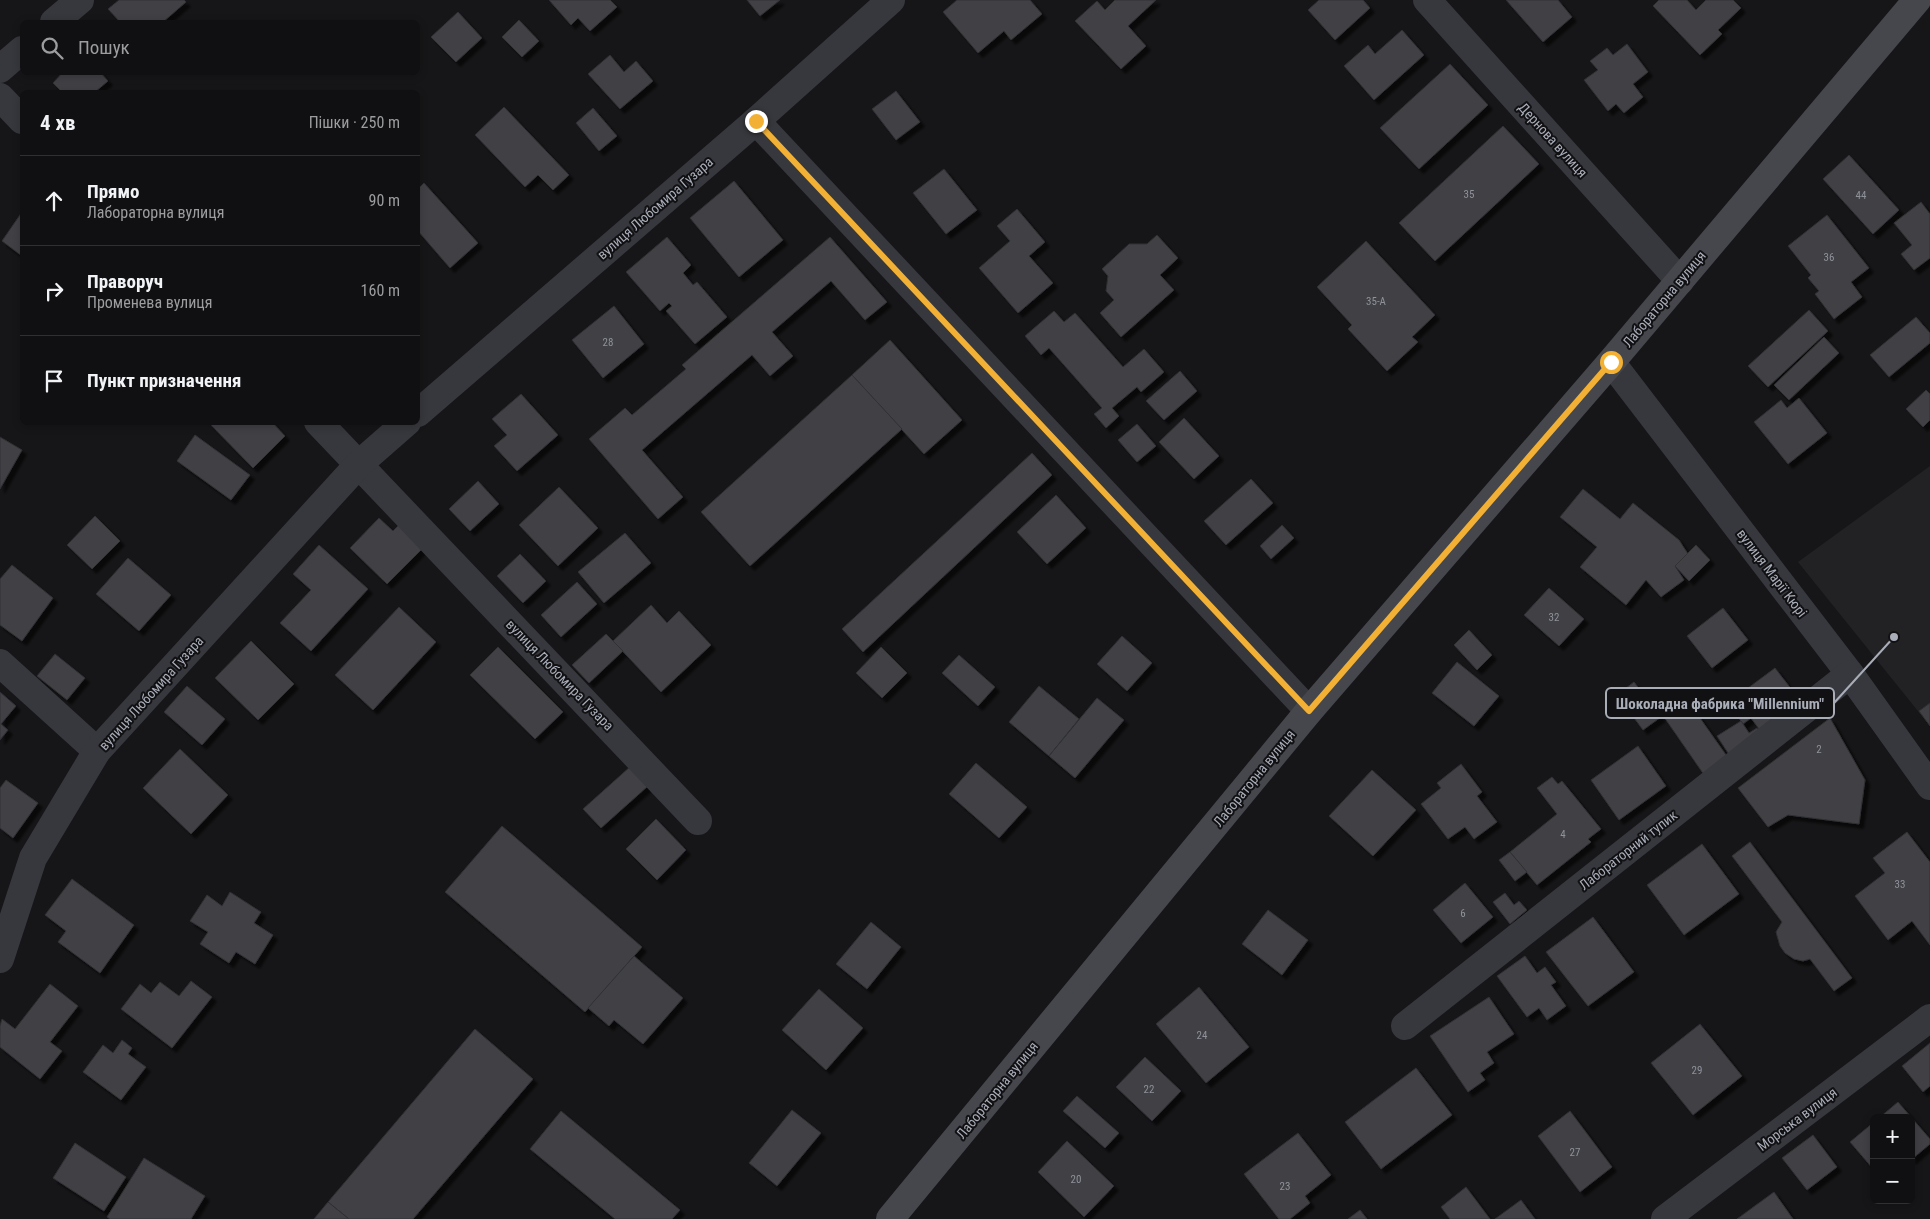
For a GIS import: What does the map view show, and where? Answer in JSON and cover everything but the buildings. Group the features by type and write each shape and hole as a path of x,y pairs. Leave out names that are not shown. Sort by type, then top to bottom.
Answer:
{"main road":[{"name":"Лабораторна вулиця","path":"890,1219 1309,711 1611,362 1917,0"}],"street":[{"path":"56,20 80,0"},
{"name":"вулиця Любомира Гузара","path":"420,412 756,121 891,0"},
{"name":"Дернова вулиця","path":"1427,0 1680,281"},
{"path":"0,69 20,52"},
{"path":"0,97 20,118"},
{"path":"756,121 1309,711"},
{"name":"вулиця Марії Кюрі","path":"1611,362 1850,674 1930,786"},
{"path":"321,425 359,464"},
{"name":"вулиця Любомира Гузара","path":"0,958 33,858 97,751 359,464 404,425"},
{"name":"вулиця Любомира Гузара","path":"359,464 698,821"},
{"path":"0,663 97,751"},
{"name":"Лабораторний тупик","path":"1405,1026 1850,674"},
{"name":"Морська вулиця","path":"1665,1219 1930,1018"}],"shaded area":[{"path":"1930,466 1930,726 1798,562"}],"place":[{"name":"Шоколадна фабрика \"Millennium\"","path":"1894,637"}],"route":[{"path":"756,121 1309,711 1611,362"}]}
